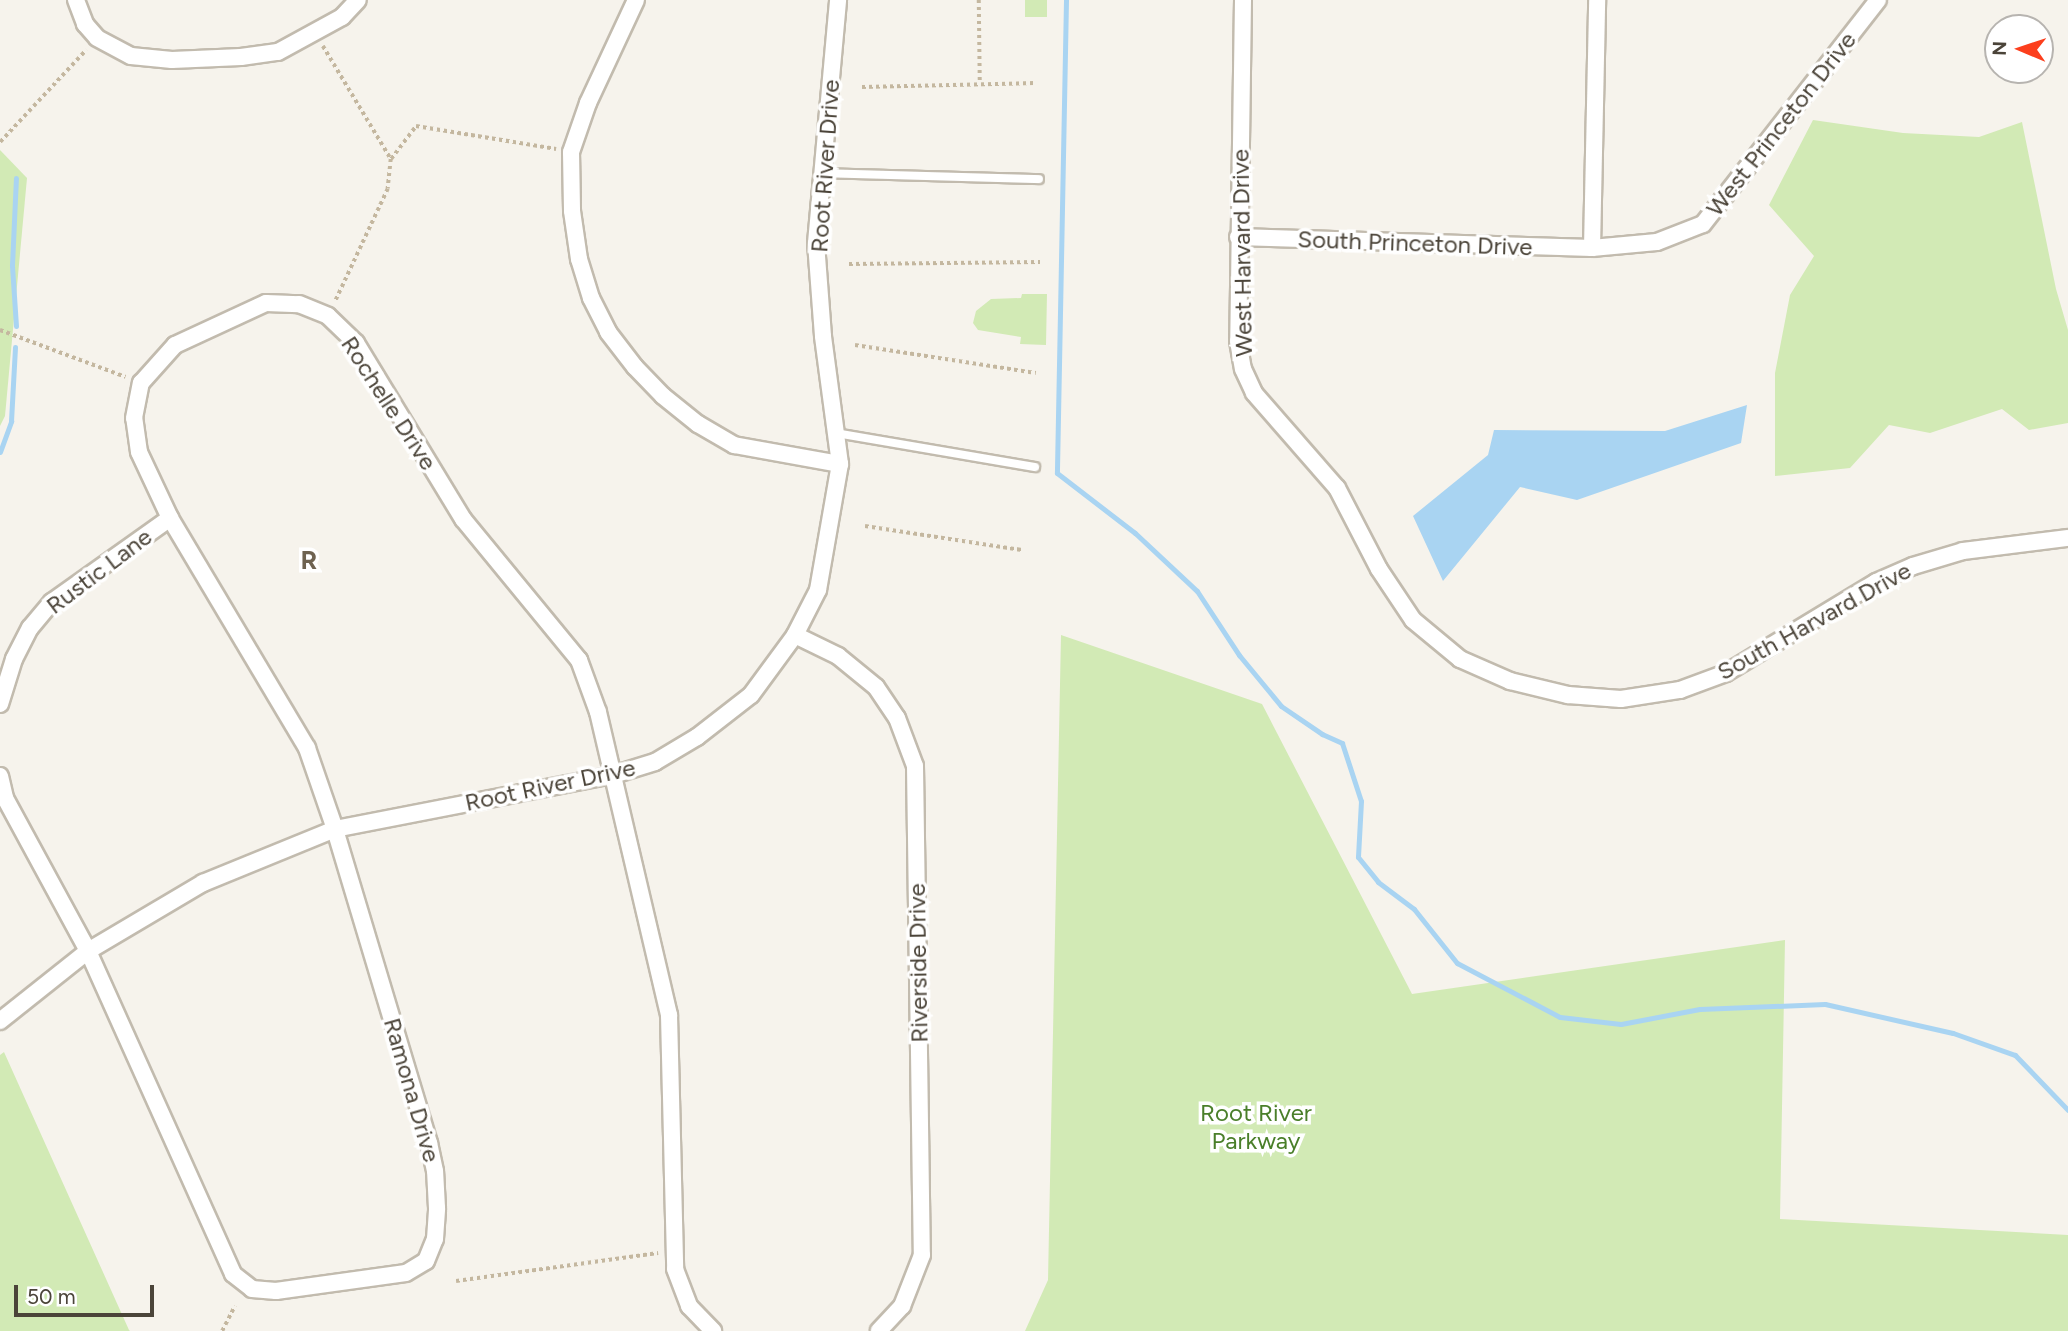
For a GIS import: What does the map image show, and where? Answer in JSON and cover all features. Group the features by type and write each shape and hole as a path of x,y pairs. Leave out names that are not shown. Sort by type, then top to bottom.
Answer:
{"street":[{"path":"76,0 85,24 97,38 131,56 172,60 241,57 278,52 317,34 342,18 358,0"},
{"path":"636,0 588,103 571,152 572,211 579,259 591,298 608,332 635,367 663,396 698,424 734,445 840,464"},
{"name":"Root River Drive","path":"0,1020 88,951 203,883 335,829 613,775 656,762 698,737 751,695 795,635 818,590 840,464 823,336 817,243 838,0"},
{"name":"West Harvard Drive","path":"1243,0 1238,237 1238,341 1243,369 1254,393 1337,488 1379,569 1413,620"},
{"path":"1592,248 1597,0"},
{"name":"West Princeton Drive","path":"1592,248 1657,242 1703,224 1878,0"},
{"name":"South Princeton Drive","path":"1238,237 1592,248"},
{"name":"Rochelle Drive","path":"335,829 307,748 170,518 139,452 134,418 141,383 174,345 266,303 299,304 328,316 356,343 463,519 579,660 598,712 613,775"},
{"name":"Rustic Lane","path":"0,704 14,659 30,628 52,601 170,518"},
{"name":"South Harvard Drive","path":"1413,620 1461,659 1510,681 1568,695 1620,699 1680,690 1726,673 1876,582 1913,566 1963,551 2068,537"},
{"name":"Riverside Drive","path":"795,635 838,656 876,687 897,718 915,766 922,1255 902,1306 879,1331"},
{"path":"613,775 669,1015 675,1269 689,1306 712,1331"},
{"path":"0,776 5,798 88,951"},
{"name":"Ramona Drive","path":"88,951 233,1274 252,1289 276,1291 406,1273 426,1261 435,1239 435,1171 335,829"}],"lane":[{"path":"822,173 1039,179"},
{"path":"836,433 1035,467"}],"path":[{"path":"979,0 980,84"},
{"path":"317,34 391,159"},
{"path":"0,142 97,38"},
{"path":"862,87 1034,83"},
{"path":"328,316 388,189 391,159 416,127 571,152"},
{"path":"849,264 1040,262"},
{"path":"0,330 141,383"},
{"path":"855,345 1036,373"},
{"path":"865,526 1022,550"},
{"path":"456,1281 674,1251"},
{"path":"222,1331 235,1306"}],"green space":[{"path":"1025,0 1047,0 1047,17 1025,17"},
{"path":"1813,120 1903,133 1979,137 2022,122 2056,289 2068,330 2068,423 2029,430 2002,409 1930,433 1889,425 1850,468 1775,476 1775,373 1790,295 1814,256 1769,205"},
{"path":"0,150 27,178 5,416 0,426"},
{"path":"1022,294 1047,294 1046,345 1020,344 1021,337 978,330 973,323 976,311 991,299 1021,298"},
{"name":"Root River Parkway","path":"1061,635 1262,704 1412,994 1785,940 1780,1219 2068,1235 2068,1331 1025,1331 1048,1280"},
{"path":"4,1052 130,1331 0,1331 0,1055"}],"water":[{"path":"1747,405 1741,443 1577,500 1520,487 1443,581 1413,516 1488,455 1494,430 1665,431"}],"waterway":[{"path":"1066,0 1057,473 1135,533 1197,591 1239,655 1281,706 1322,734 1342,743 1361,801 1358,857 1378,882 1414,909 1457,963 1560,1017 1621,1024 1700,1009 1825,1004 1953,1033 2015,1055 2068,1110"},
{"path":"16,178 12,265 16,326"},
{"path":"0,452 11,421 15,347"}],"district":[{"name":"R","path":"309,561"}]}
